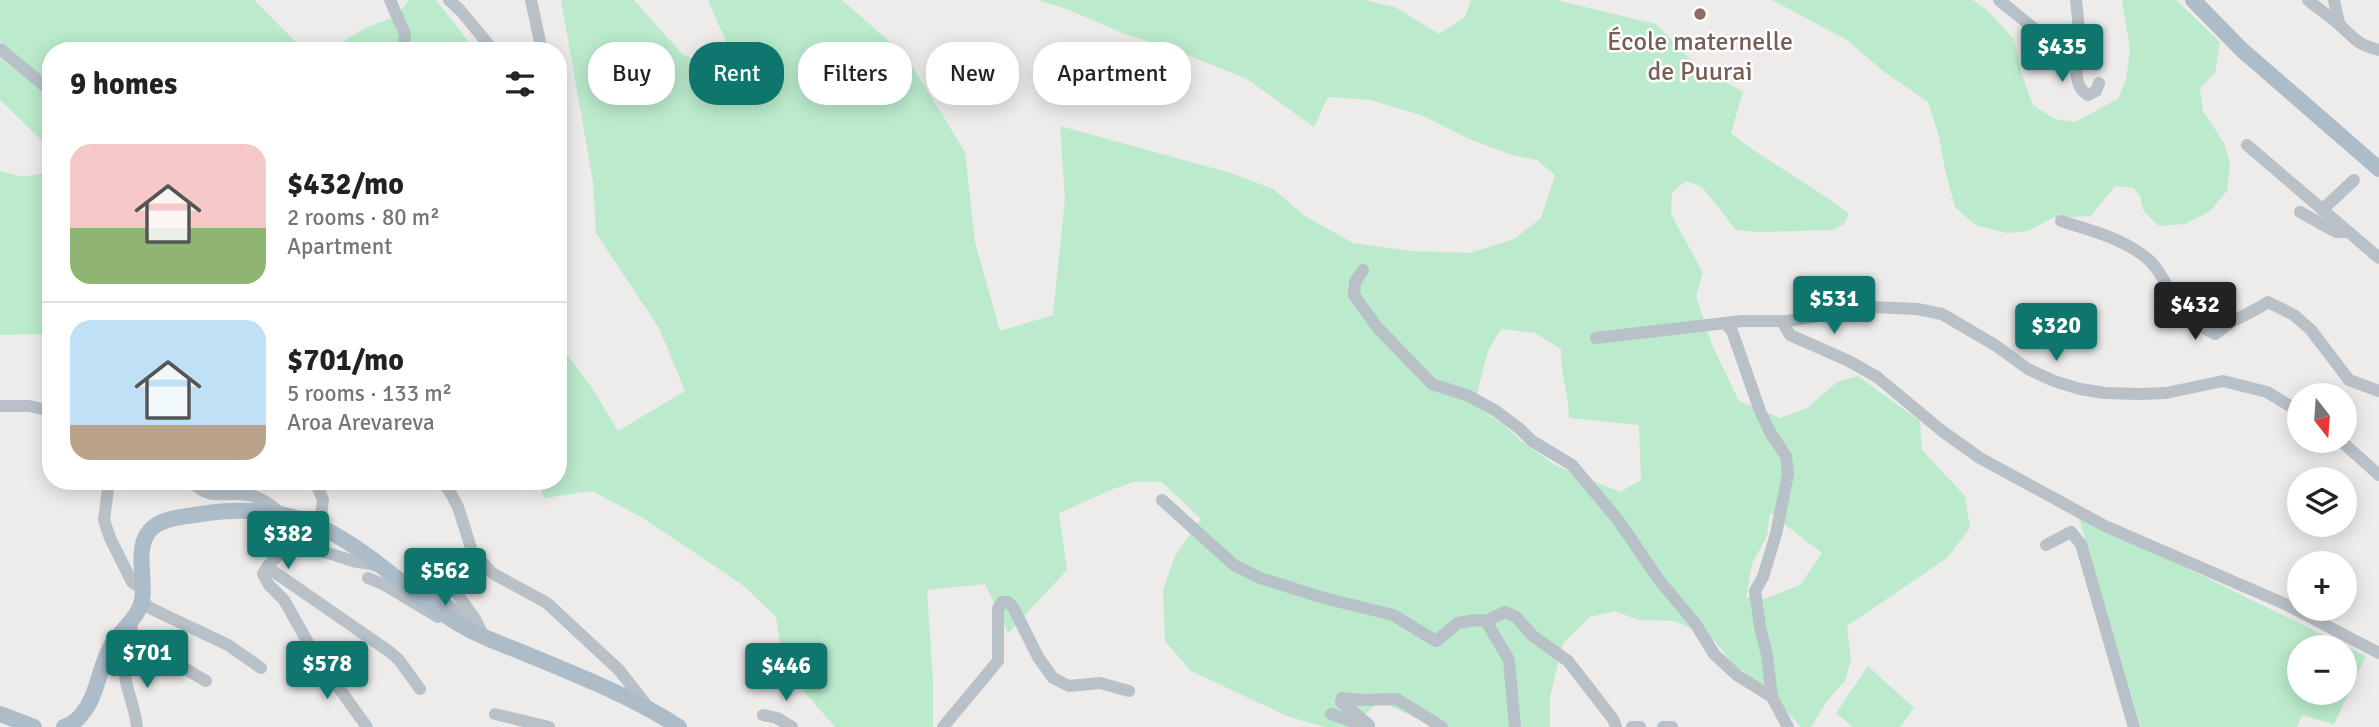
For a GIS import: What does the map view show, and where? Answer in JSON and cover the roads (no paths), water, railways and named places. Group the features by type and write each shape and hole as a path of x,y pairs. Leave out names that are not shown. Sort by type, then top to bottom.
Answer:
{"main road":[{"path":"2193,0 2242,50 2379,169"},
{"path":"64,727 75,723 89,704 109,649 142,602 143,547 146,536 158,523 176,518 241,510 282,514 320,526 383,566 449,618 599,684 679,727"},
{"path":"0,714 34,727"}],"street":[{"path":"390,0 405,34 404,42"},
{"path":"449,0 487,42"},
{"path":"531,0 540,42"},
{"path":"1999,0 2058,48 2068,51 2078,49"},
{"path":"2076,0 2079,36 2078,85 2082,92 2088,95 2098,88 2099,83"},
{"path":"2308,0 2361,44 2379,50"},
{"path":"2334,0 2340,24"},
{"path":"0,49 42,84"},
{"path":"2247,145 2379,258"},
{"path":"2322,210 2354,180"},
{"path":"2300,212 2336,233 2348,232"},
{"path":"2061,221 2135,249 2160,272 2176,300 2205,329 2215,334 2267,302 2294,316 2311,330 2349,380 2379,391"},
{"path":"1363,271 1355,282 1354,295 1377,327 1432,384 1469,396 1496,411 1532,441 1572,465 1618,520 1659,580 1695,623 1714,654 1738,676 1772,697"},
{"path":"2168,271 2176,300"},
{"path":"1596,338 1742,321 1817,318 1870,307 1917,309 1942,314 1995,345 2028,369 2080,389 2105,393 2166,393 2223,381 2267,392 2287,404"},
{"path":"1782,321 1790,335 1867,370 1980,458 2054,500 2079,510 2105,526 2285,604 2379,653"},
{"path":"1725,323 1732,331 1766,425 1786,456 1788,474 1771,556 1755,591 1772,697 1788,727"},
{"path":"0,406 42,409"},
{"path":"2354,453 2379,475"},
{"path":"108,490 104,520 110,538 132,582 142,585"},
{"path":"202,490 208,495 251,495 267,502 282,514"},
{"path":"318,490 323,500"},
{"path":"320,526 322,490"},
{"path":"448,490 472,551 478,559 492,573 547,603 619,670 648,708"},
{"path":"1163,500 1234,565 1260,579 1393,615 1436,641 1458,623 1486,621 1505,612 1516,617 1533,636 1568,662 1613,719 1616,727"},
{"path":"2046,545 2071,532 2081,544 2134,727"},
{"path":"367,727 316,655 284,600 263,575 267,567 281,555 304,548 323,550 358,562 383,566"},
{"path":"437,565 483,633"},
{"path":"267,567 390,652 420,689"},
{"path":"368,578 385,585 436,617 449,618"},
{"path":"433,595 483,633"},
{"path":"142,602 152,610 228,645 261,668"},
{"path":"943,727 998,661 998,609 1002,602 1008,602 1013,607 1038,657 1053,678 1069,685 1100,683 1129,691"},
{"path":"131,620 132,638 124,659 137,727"},
{"path":"1486,621 1509,660 1515,727"},
{"path":"132,638 206,681"},
{"path":"1331,714 1368,725 1341,702 1342,698 1397,699 1441,727"},
{"path":"495,714 549,727"},
{"path":"763,715 777,718 792,727"},
{"path":"1632,727 1640,727"},
{"path":"1663,727 1672,727"}],"place":[{"name":"École maternelle de Puurai","path":"1700,14"}]}
